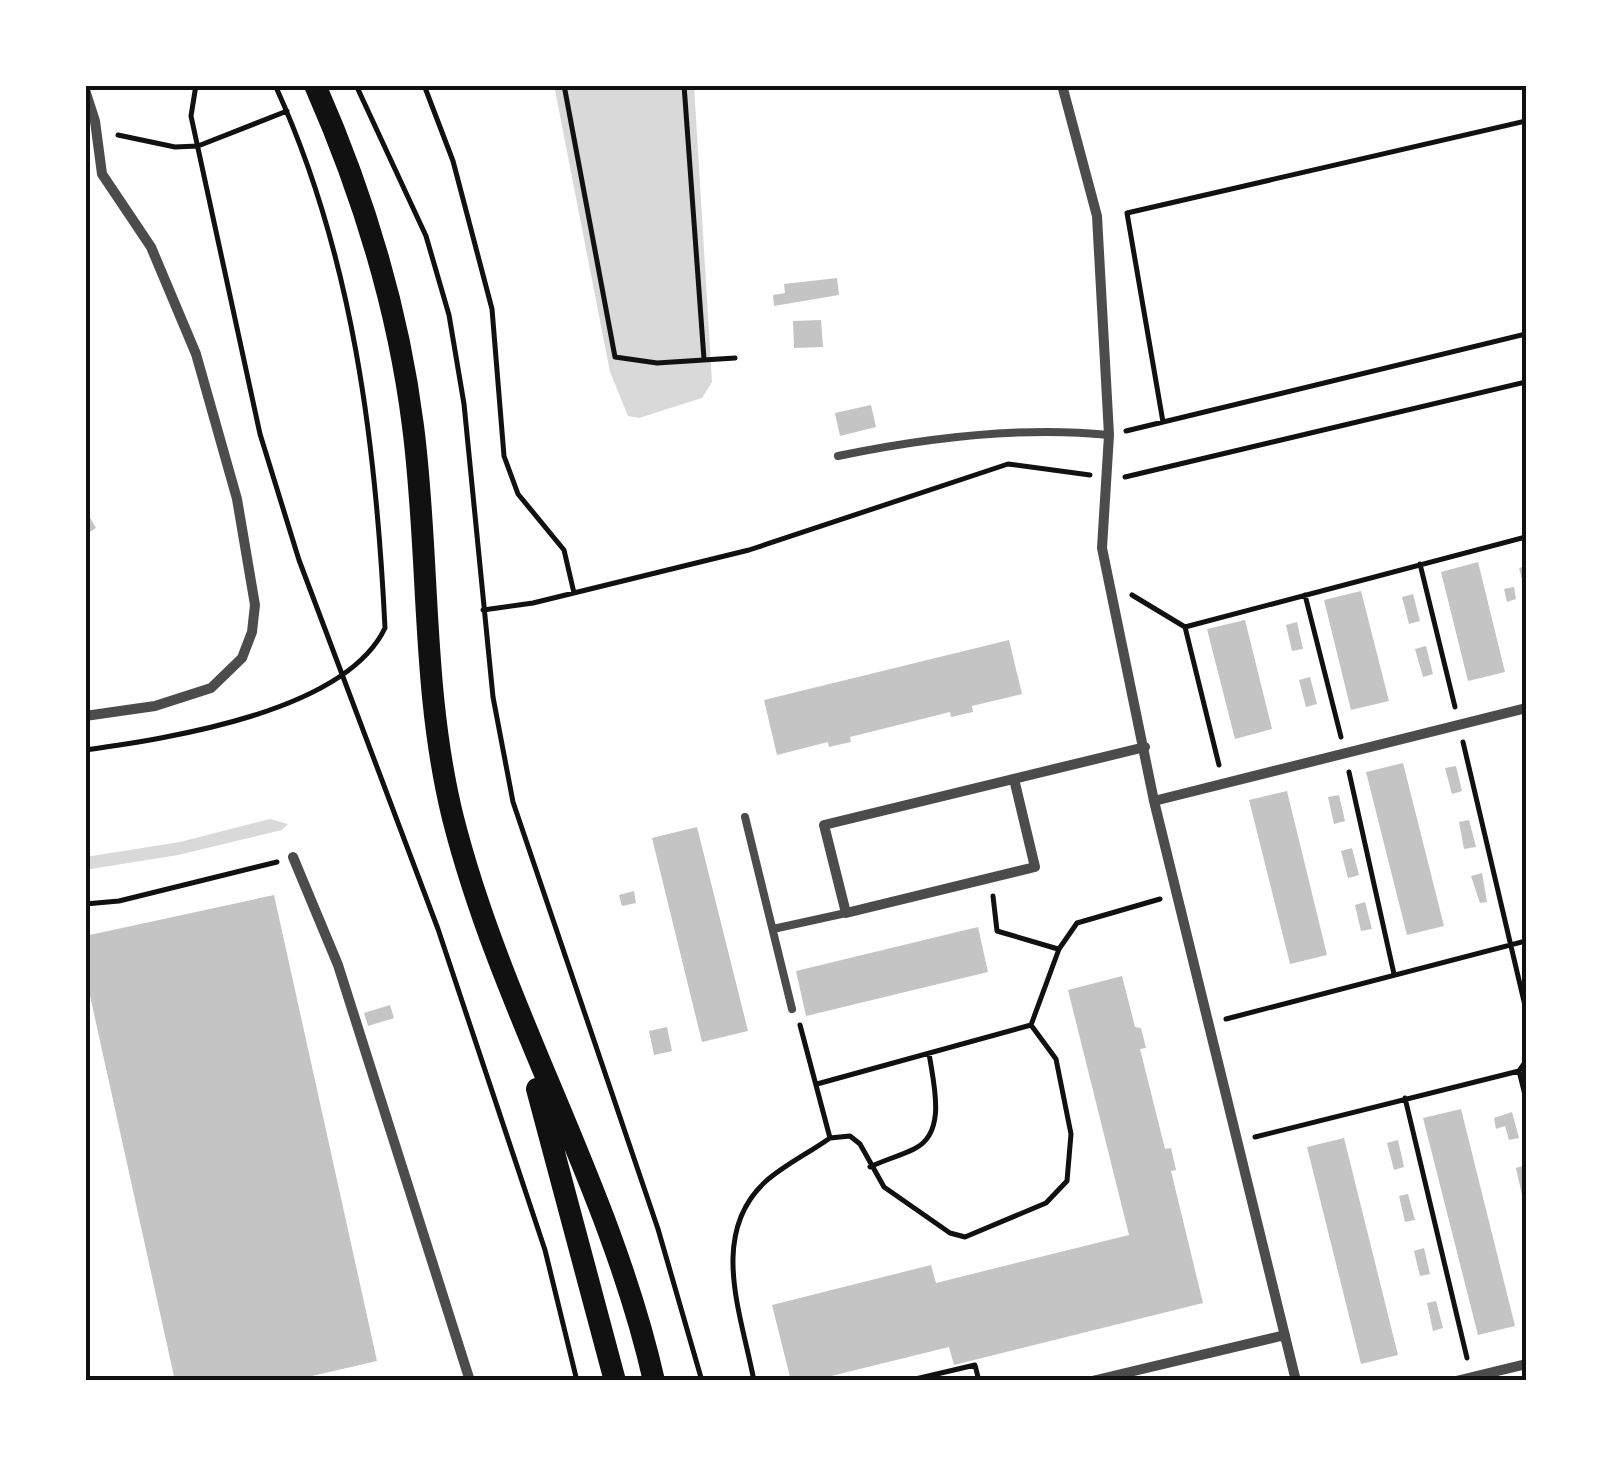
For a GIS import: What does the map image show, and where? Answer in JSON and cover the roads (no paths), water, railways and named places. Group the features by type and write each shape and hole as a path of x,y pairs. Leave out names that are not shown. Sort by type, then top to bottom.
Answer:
{"main road":[{"path":"314,85 351,173 396,326 413,427 426,621 444,780 471,885 516,1013 615,1381"},
{"path":"516,1013 594,1190 654,1381"}],"street":[{"path":"1062,85 1097,216 1109,435 1102,548 1154,800 1296,1381"},
{"path":"85,716 155,706 211,688 242,658 252,632 256,605 237,500 196,354 151,248 102,174 86,93"},
{"path":"1154,800 1526,708"},
{"path":"1014,779 1035,867 846,913 824,825 1145,747"},
{"path":"292,857 338,965 470,1381"},
{"path":"1092,1381 1285,1334"},
{"path":"1456,1381 1526,1364"}],"lane":[{"path":"838,456 894,444 1068,431 1109,435"},
{"path":"746,817 792,1009"},
{"path":"773,929 846,913"}]}
